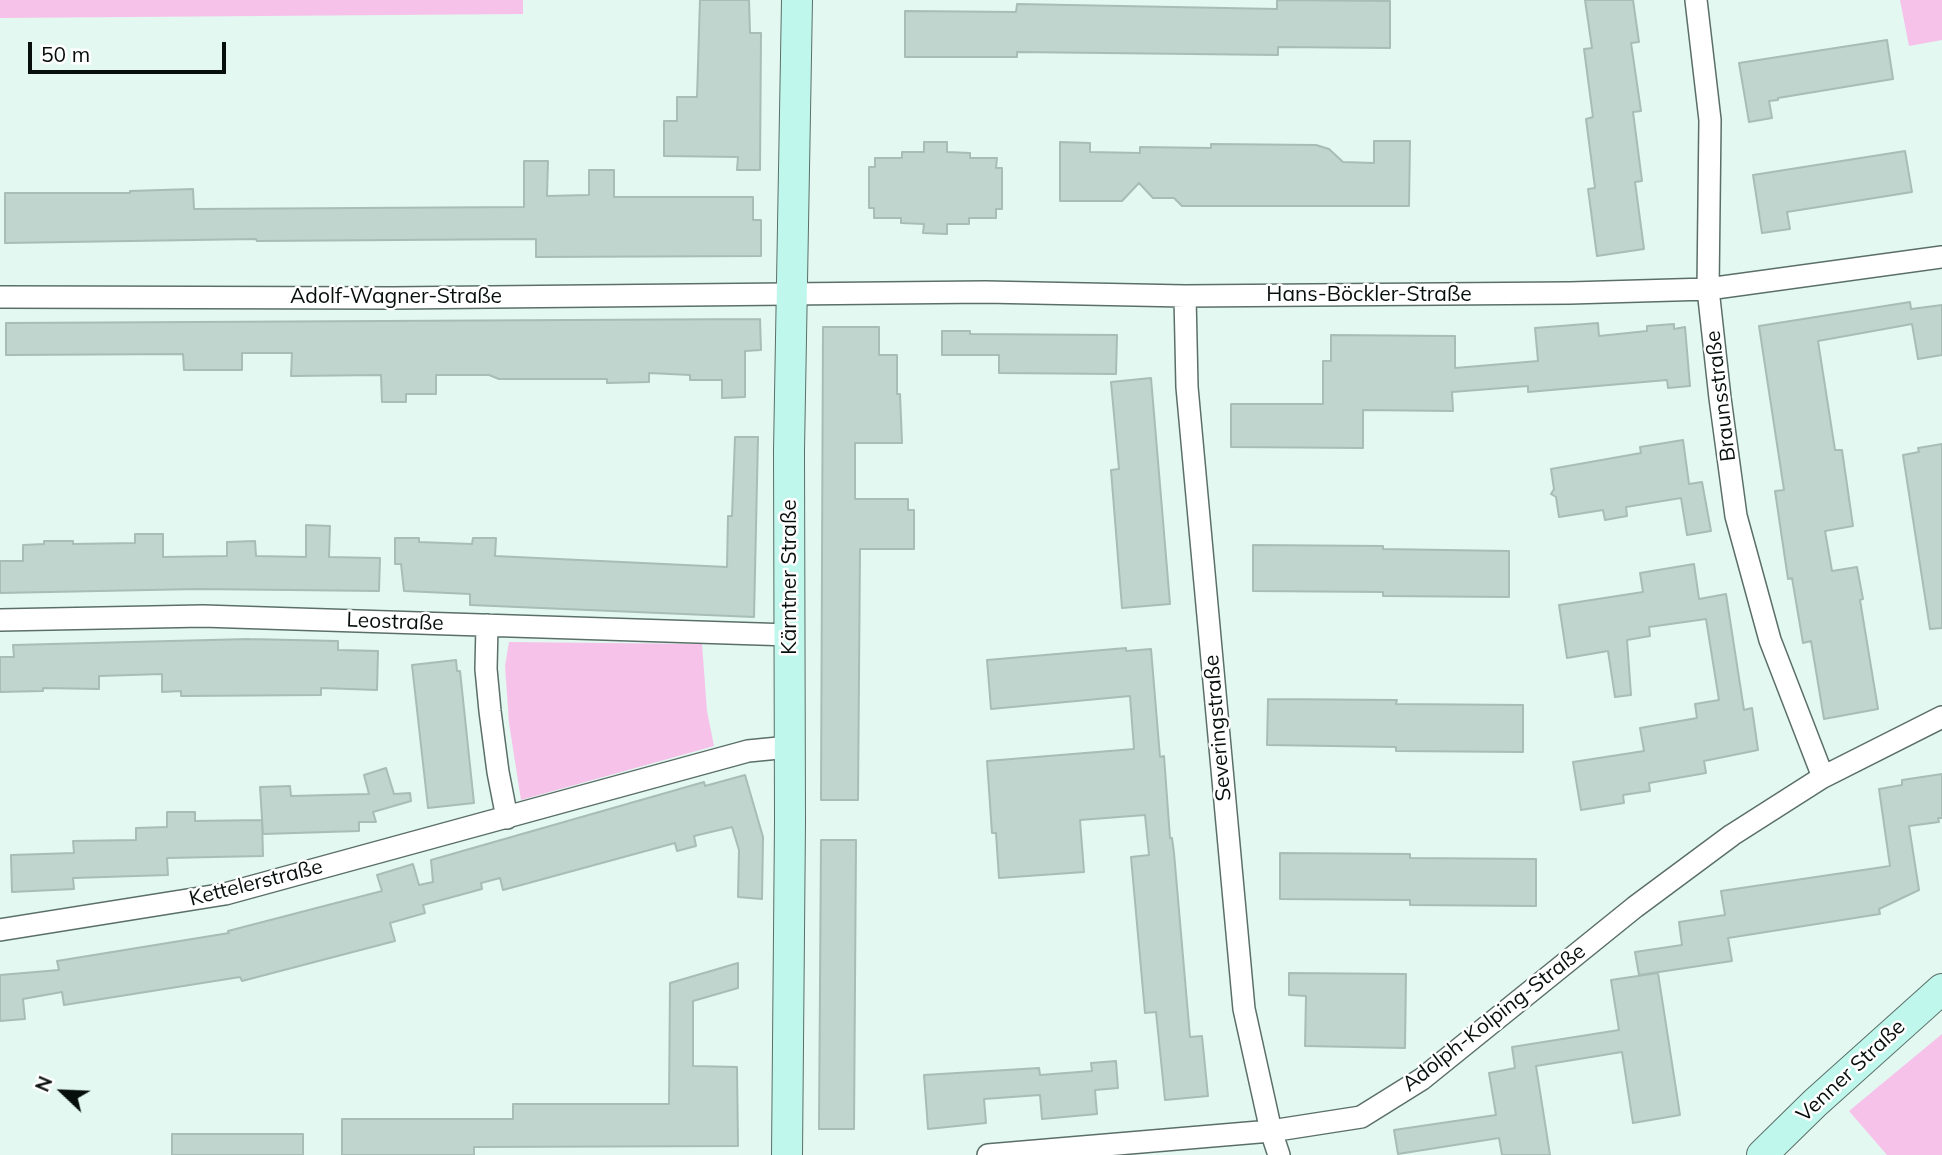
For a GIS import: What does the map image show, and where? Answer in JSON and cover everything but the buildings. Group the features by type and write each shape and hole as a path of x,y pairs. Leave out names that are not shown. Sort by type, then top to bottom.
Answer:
{"street":[{"name":"Kärntner Straße","path":"787,1155 789,452 797,0"},
{"name":"Braunsstraße","path":"1696,0 1710,120 1708,289 1736,516 1770,640 1824,777"},
{"name":"Hans-Böckler-Straße","path":"793,295 985,292 1185,296 1570,293 1708,289 1942,257"},
{"name":"Adolf-Wagner-Straße","path":"0,297 793,295"},
{"name":"Severingstraße","path":"1185,296 1187,387 1244,1009 1271,1131 1279,1155"},
{"name":"Leostraße","path":"0,620 203,617 790,635"},
{"path":"487,625 486,669 490,711 507,818"},
{"name":"Adolph-Kolping-Straße","path":"988,1155 1271,1131 1361,1117 1422,1079 1635,906 1732,835 1824,777 1942,717"},
{"name":"Kettelerstraße","path":"0,930 225,894 748,751 789,747"},
{"name":"Venner Straße","path":"1762,1155 1815,1103 1942,989"}],"shaded area":[{"path":"0,0 523,0 523,14 0,18"},
{"path":"1900,0 1942,0 1942,40 1909,46"},
{"path":"509,642 702,644 707,711 714,746 521,800 509,723 505,666"},
{"path":"1942,1034 1942,1155 1887,1155 1849,1111"}]}
